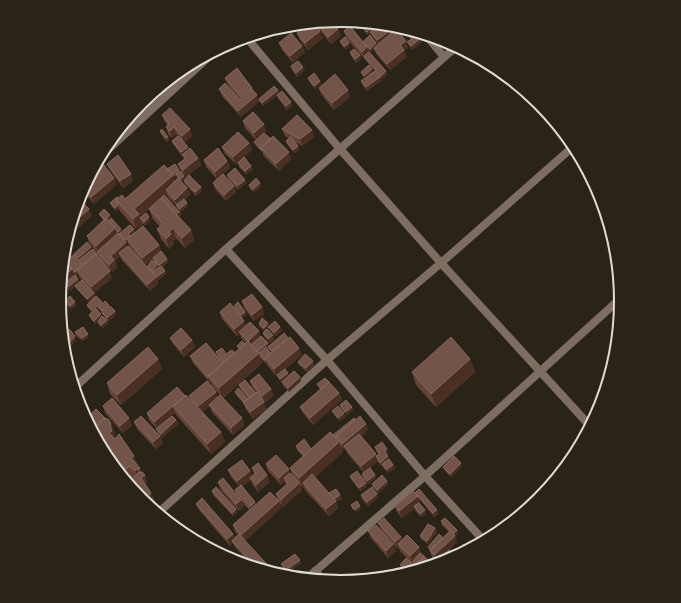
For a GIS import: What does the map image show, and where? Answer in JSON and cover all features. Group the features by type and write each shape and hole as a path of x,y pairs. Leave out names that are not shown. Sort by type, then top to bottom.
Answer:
{"street":[{"path":"251,42 340,149 441,263 587,423"},
{"path":"432,43 444,58"},
{"path":"79,384 226,250 452,51"},
{"path":"119,140 197,68"},
{"path":"162,510 327,360 441,263 570,150"},
{"path":"226,250 327,360 425,476 481,537"},
{"path":"312,574 425,476 615,303"},
{"path":"316,571 319,575"}],"building":[{"path":"337,27 338,29 328,37 321,28"},
{"path":"348,27 351,28 367,47 362,52 344,31"},
{"path":"318,28 320,31 305,43 297,33 305,29"},
{"path":"365,28 370,29 367,32"},
{"path":"374,29 389,31 377,40 370,32"},
{"path":"393,32 400,33 406,41 400,45 404,50 387,64 374,48"},
{"path":"291,33 302,46 290,56 279,43"},
{"path":"370,35 376,43 370,49 363,42"},
{"path":"409,35 420,39 411,46 407,42 412,39"},
{"path":"345,37 349,43 344,47 340,41"},
{"path":"354,49 360,55 355,59 350,52"},
{"path":"369,52 386,71 381,76 364,56"},
{"path":"298,61 303,67 296,73 291,66"},
{"path":"369,65 372,69 364,76 361,72"},
{"path":"237,68 252,88 241,97 225,78"},
{"path":"375,71 380,77 366,87 361,81"},
{"path":"314,73 320,81 314,86 308,78"},
{"path":"335,74 348,90 332,103 319,88"},
{"path":"225,83 240,100 252,89 257,95 238,111 219,89"},
{"path":"274,86 278,90 262,103 259,99"},
{"path":"282,91 291,102 286,106 277,95"},
{"path":"170,108 190,129 182,136 174,127 170,131 166,127 169,124 162,115"},
{"path":"253,112 264,124 254,133 243,121"},
{"path":"297,115 312,130 300,139 282,129"},
{"path":"162,129 168,137 166,138 160,131"},
{"path":"238,132 249,143 233,157 222,147"},
{"path":"264,133 271,139 261,148 261,150 254,142"},
{"path":"178,136 188,147 181,152 172,141"},
{"path":"273,136 289,152 276,164 261,148"},
{"path":"291,137 298,146 293,150 286,141"},
{"path":"190,148 198,158 183,170 178,164 186,158 182,155"},
{"path":"218,148 227,161 215,172 204,160"},
{"path":"118,155 131,174 120,181 107,164"},
{"path":"244,157 251,166 245,171 238,163"},
{"path":"175,164 179,170 172,174 167,169"},
{"path":"104,165 114,178 91,197 88,193 101,168"},
{"path":"164,165 173,175 134,209 139,214 133,219 116,200 122,195 125,199"},
{"path":"235,168 245,180 237,186 227,175"},
{"path":"180,171 184,176 180,179 176,174"},
{"path":"223,174 234,186 224,195 213,183"},
{"path":"189,175 201,187 195,192 184,181"},
{"path":"178,178 187,188 175,200 166,190"},
{"path":"256,178 260,183 252,190 249,185"},
{"path":"164,195 179,212 176,214 161,198"},
{"path":"117,197 118,198 116,200 118,205 115,208 110,203"},
{"path":"161,198 191,230 182,238 173,228 169,232 171,234 166,239 157,229 163,224 149,209"},
{"path":"184,199 187,203 179,209 176,205"},
{"path":"84,204 89,209 79,218"},
{"path":"104,209 110,215 105,220 99,214"},
{"path":"146,213 149,217 144,222 140,218"},
{"path":"106,218 115,228 96,246 87,236"},
{"path":"111,218 121,229 118,232 109,221"},
{"path":"130,225 134,229 128,234 130,236 125,240 119,234"},
{"path":"143,226 159,245 142,258 127,239"},
{"path":"118,233 126,242 111,256 114,260 109,265 97,252"},
{"path":"87,242 91,247 78,258 74,254"},
{"path":"128,246 156,277 147,285 119,253"},
{"path":"93,249 97,255 96,254 83,265 79,260"},
{"path":"161,251 167,259 159,265 153,258"},
{"path":"96,254 110,271 91,287 77,270"},
{"path":"74,255 82,266 75,272 68,264 69,259"},
{"path":"152,260 158,264 152,271 147,267"},
{"path":"68,265 72,269 68,273"},
{"path":"161,266 165,271 156,277 152,272"},
{"path":"75,275 78,279 68,287 67,281"},
{"path":"82,280 94,293 87,299 75,286"},
{"path":"252,294 262,307 252,315 242,301"},
{"path":"70,296 75,302 70,306 66,299"},
{"path":"96,296 102,302 95,308 101,314 94,321 89,315 93,311 87,305"},
{"path":"105,301 109,305 102,311 98,307"},
{"path":"238,302 245,312 241,315 234,306"},
{"path":"230,303 244,321 234,329 220,312"},
{"path":"110,306 115,311 107,318 102,313"},
{"path":"102,316 107,320 101,325 98,322"},
{"path":"262,318 268,323 264,328 259,324"},
{"path":"275,321 280,327 274,333 268,327"},
{"path":"250,322 259,331 248,341 239,332"},
{"path":"83,327 88,334 82,338 75,332"},
{"path":"181,328 192,340 181,350 170,338"},
{"path":"69,329 75,336 70,342 69,341 68,331"},
{"path":"267,329 273,335 268,339 263,333"},
{"path":"284,333 288,338 272,351 268,347"},
{"path":"261,336 268,343 257,352 251,345"},
{"path":"290,337 299,348 274,369 265,358"},
{"path":"451,337 470,359 431,394 412,372"},
{"path":"242,341 245,344 240,349 237,346"},
{"path":"248,341 259,353 219,388 208,376"},
{"path":"206,343 223,363 208,377 190,356"},
{"path":"148,347 158,359 117,395 107,383"},
{"path":"266,347 270,353 264,360 259,353"},
{"path":"222,348 226,354 232,350 235,353 224,362 216,352"},
{"path":"305,354 313,361 306,368 298,362"},
{"path":"285,369 288,373 280,379 277,375"},
{"path":"294,371 300,377 288,388 282,382"},
{"path":"259,374 271,389 262,396 250,381"},
{"path":"325,378 329,382 321,389 317,384"},
{"path":"245,380 256,393 250,398 239,385"},
{"path":"207,381 216,392 198,406 189,396"},
{"path":"329,382 339,393 310,418 300,407"},
{"path":"177,387 185,396 154,422 147,413"},
{"path":"238,388 248,399 244,402 235,392"},
{"path":"257,392 264,402 250,412 243,402"},
{"path":"186,395 221,432 207,444 173,406"},
{"path":"220,395 242,418 231,428 209,405"},
{"path":"112,398 129,418 120,426 103,406"},
{"path":"346,400 352,407 345,412 340,405"},
{"path":"338,406 344,413 338,418 332,411"},
{"path":"96,409 106,419 103,419 98,425 90,415"},
{"path":"141,416 160,436 153,442 134,422"},
{"path":"172,416 176,420 161,434 156,429"},
{"path":"360,416 366,424 342,444 336,436"},
{"path":"354,418 355,420 336,436 336,438 333,435"},
{"path":"103,419 108,419 111,424 110,426 112,431 109,433 115,439 119,434 134,456 131,458 140,468 135,471 130,466 124,470 110,450 112,449 104,442 96,427"},
{"path":"330,432 339,442 299,478 290,468"},
{"path":"359,434 376,454 361,466 344,446"},
{"path":"304,439 311,449 304,456 296,446"},
{"path":"382,442 387,449 384,451 388,456 380,463 376,456 380,454 375,447"},
{"path":"276,455 289,469 279,478 266,464"},
{"path":"454,456 461,463 450,474 443,467"},
{"path":"389,459 393,465 386,470 382,464"},
{"path":"242,460 250,471 237,481 228,470"},
{"path":"258,463 267,475 256,485 250,478 256,473 252,468"},
{"path":"370,468 375,475 367,481 362,474"},
{"path":"357,471 366,483 359,488 350,476"},
{"path":"142,472 145,475 141,478 151,493 147,497 132,480 138,473"},
{"path":"290,473 299,483 281,500 276,494 288,483 284,478"},
{"path":"312,474 336,501 326,509 303,483"},
{"path":"382,475 387,481 377,490 372,484"},
{"path":"223,478 241,500 236,504 218,482"},
{"path":"241,485 255,502 250,507 235,490"},
{"path":"216,487 236,509 232,513 212,491"},
{"path":"372,487 377,494 367,502 361,495"},
{"path":"336,489 340,495 334,499 329,493"},
{"path":"419,489 437,510 433,513 415,493"},
{"path":"413,491 418,496 399,511 395,506"},
{"path":"270,492 279,501 241,535 233,525"},
{"path":"202,498 233,534 227,539 196,504"},
{"path":"357,501 360,506 354,510 351,505"},
{"path":"419,503 425,510 420,514 414,506"},
{"path":"384,518 401,537 395,542 378,523"},
{"path":"445,518 457,530 453,534 441,521"},
{"path":"428,524 435,528 427,541 420,536"},
{"path":"376,525 393,544 386,551 368,531"},
{"path":"450,531 455,536 434,555 430,550"},
{"path":"239,534 269,567 250,560 232,541"},
{"path":"439,534 443,538 431,550 428,547"},
{"path":"407,535 419,547 410,556 398,544"},
{"path":"464,544 466,546 462,548 458,550"},
{"path":"449,550 451,553 446,555 442,556"},
{"path":"420,553 425,557 416,564 413,561"},
{"path":"295,554 300,560 286,570 281,564"},
{"path":"425,557 429,561 417,565 416,564"},
{"path":"406,558 412,563 405,568 400,565"},
{"path":"413,563 415,566 412,567 406,568"}]}
